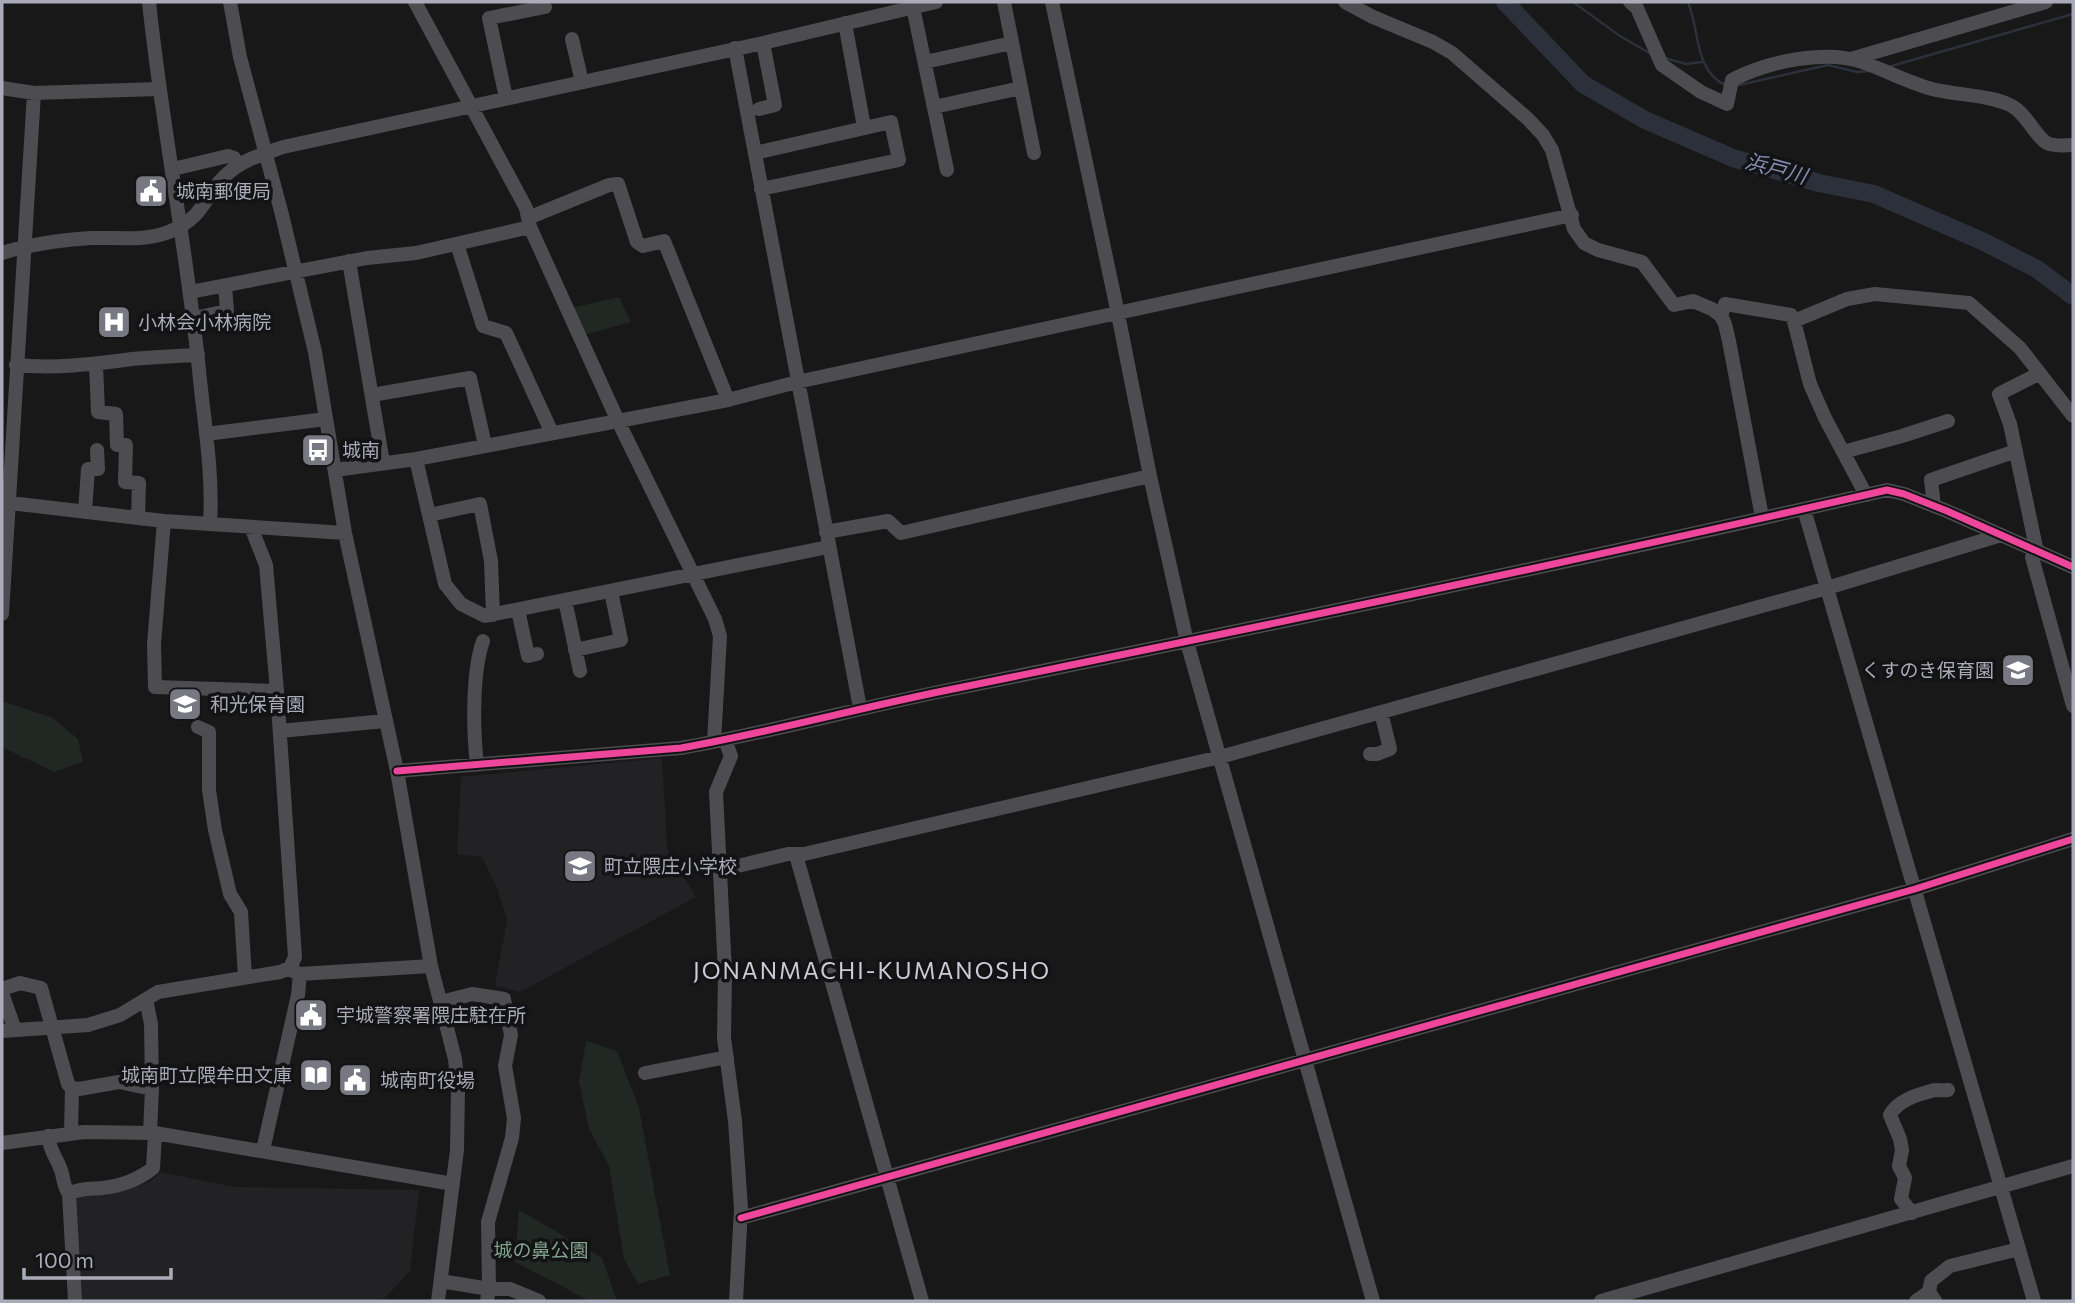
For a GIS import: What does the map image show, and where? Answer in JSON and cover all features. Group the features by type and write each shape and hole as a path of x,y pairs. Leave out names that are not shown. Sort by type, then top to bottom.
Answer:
{"street":[{"path":"149,2 158,89 173,169 194,318 212,488 210,523"},
{"path":"230,2 240,57 315,352 345,533 397,771 431,966 455,1059 458,1088 457,1150 438,1301"},
{"path":"417,2 526,208 529,223 618,421 715,619 719,636 720,741 731,755 716,793 721,870 724,1038 735,1121 741,1218 736,1301"},
{"path":"2,253 24,246 92,238 133,239 158,236 192,220 203,209 225,176 239,165 283,147 763,43 936,2"},
{"path":"1004,2 1034,153"},
{"path":"1052,2 1187,642 1373,1301"},
{"path":"1345,2 1452,53 1544,135 1552,150 1574,229 1584,243 1598,250 1642,262 1674,305 1693,301 1721,316 1729,341 1762,517"},
{"path":"1630,2 1637,8 1662,65 1701,92 1727,104 1732,80 1749,71 1835,55 1915,84 2011,105 2030,122 2044,142 2050,145 2073,145"},
{"path":"1849,59 2046,2"},
{"path":"506,99 484,19 545,7"},
{"path":"913,7 947,170"},
{"path":"845,23 864,127"},
{"path":"572,38 582,82"},
{"path":"759,108 775,105 763,43"},
{"path":"925,62 1012,43"},
{"path":"736,48 860,708"},
{"path":"2,88 34,93 158,89"},
{"path":"934,107 1021,88"},
{"path":"2,614 8,384 16,365 34,93"},
{"path":"755,153 891,122 899,160 761,189"},
{"path":"173,169 228,156 234,158 239,165"},
{"path":"190,292 349,261 416,253 457,244 529,223 609,185 618,184 637,242 643,246 664,241 728,400"},
{"path":"335,470 416,459 728,400 797,382 1572,215"},
{"path":"457,244 483,326 506,333 552,433"},
{"path":"349,261 383,463"},
{"path":"194,318 227,311 225,286"},
{"path":"1794,321 1847,299 1875,294 1969,303 2020,348 2073,416"},
{"path":"1721,316 1725,304 1791,315 1807,374 1866,495"},
{"path":"16,365 96,365 133,359 198,355"},
{"path":"96,365 98,412 116,414 117,445 126,445 125,482 138,483 138,518"},
{"path":"2037,552 2010,424 1999,394 2038,374"},
{"path":"372,396 470,377 485,445"},
{"path":"206,434 326,419"},
{"path":"1843,452 1948,421"},
{"path":"85,512 88,469 98,470 97,450"},
{"path":"1934,506 1931,480 2016,451"},
{"path":"416,459 445,584 461,604 485,616 828,548"},
{"path":"826,532 888,521 901,533 1150,476"},
{"path":"397,771 681,748 720,741 860,708 1187,642 1887,490 1934,506 2073,567"},
{"path":"4,502 164,521 345,533"},
{"path":"429,514 480,504 491,561 493,615"},
{"path":"1804,509 2034,1301"},
{"path":"164,521 154,644 155,687 277,691"},
{"path":"251,527 266,565 298,995 263,1150"},
{"path":"721,870 1220,757 1827,588 2001,536"},
{"path":"2037,552 2032,557 2073,706"},
{"path":"575,650 621,640 611,591"},
{"path":"565,600 580,671"},
{"path":"518,610 528,656 537,654"},
{"path":"477,764 474,737 477,660 483,641"},
{"path":"1370,754 1390,749 1381,712"},
{"path":"280,731 385,721"},
{"path":"198,727 209,732 209,790 215,830 230,894 241,912 246,977"},
{"path":"741,1218 1915,888 2073,839"},
{"path":"796,855 922,1301"},
{"path":"152,1089 119,1082 72,1088 68,1084 53,1027 41,988 20,983 2,991 8,1030 53,1027 102,1021 120,1015 158,992 246,977 295,971 431,966"},
{"path":"441,1002 472,995 505,999 511,1035 505,1066 514,1118 512,1138 488,1222 488,1295"},
{"path":"69,1194 77,1189 114,1186 145,1175 153,1168 151,1024 146,999"},
{"path":"645,1073 727,1057"},
{"path":"71,1133 72,1088"},
{"path":"1912,1213 1900,1199 1905,1178 1899,1166 1902,1150 1890,1115 1894,1108 1909,1098 1933,1090 1948,1090"},
{"path":"2,1143 71,1133 153,1133 453,1184"},
{"path":"48,1136 49,1149 61,1169 64,1187 69,1194 75,1301"},
{"path":"1601,1301 2073,1167"},
{"path":"1916,1301 1932,1297 1931,1281 1950,1266 2020,1249"},
{"path":"441,1281 488,1295 510,1289 540,1301"}],"shaded area":[{"name":"町立隈庄小学校","path":"662,758 667,846 676,875 683,876 696,897 520,992 495,986 507,920 497,888 482,857 457,854 461,777"},
{"path":"160,1172 234,1187 419,1190 410,1271 382,1301 79,1301 73,1203 80,1197 105,1194 148,1183"}],"green space":[{"path":"619,297 631,322 580,336 567,309"},
{"path":"2,701 53,718 78,739 83,762 54,772 2,747"},
{"path":"586,1041 617,1051 639,1108 670,1275 638,1284 624,1259 609,1166 589,1129 579,1081"},
{"name":"城の鼻公園","path":"519,1210 602,1258 617,1301 590,1301 515,1262"}],"waterway":[{"name":"浜戸川","path":"1505,2 1583,84 1645,120 1733,158 1819,183 1874,194 1982,241 2037,269 2073,296"},
{"path":"1573,2 1620,36 1651,54"},
{"path":"1688,2 1703,60 1715,78 1725,85"},
{"path":"1888,67 2073,14"},
{"path":"1664,58 1686,64 1702,62"},
{"path":"1735,86 1828,65 1857,72 1868,71"}],"cycle path":[{"path":"397,771 681,748 715,742 919,696 1538,568 1887,490 1947,511 2073,567"},
{"path":"741,1218 1915,889 2073,839"}],"place":[{"name":"城南郵便局","path":"151,191"},
{"name":"小林会小林病院","path":"114,322"},
{"name":"城南","path":"318,450"},
{"name":"くすのき保育園","path":"2018,670"},
{"name":"和光保育園","path":"185,704"},
{"name":"町立隈庄小学校","path":"580,866"},
{"name":"宇城警察署隈庄駐在所","path":"311,1015"},
{"name":"城南町立隈牟田文庫","path":"316,1075"},
{"name":"城南町役場","path":"355,1080"}],"district":[{"name":"JONANMACHI-KUMANOSHO","path":"872,971"}]}
